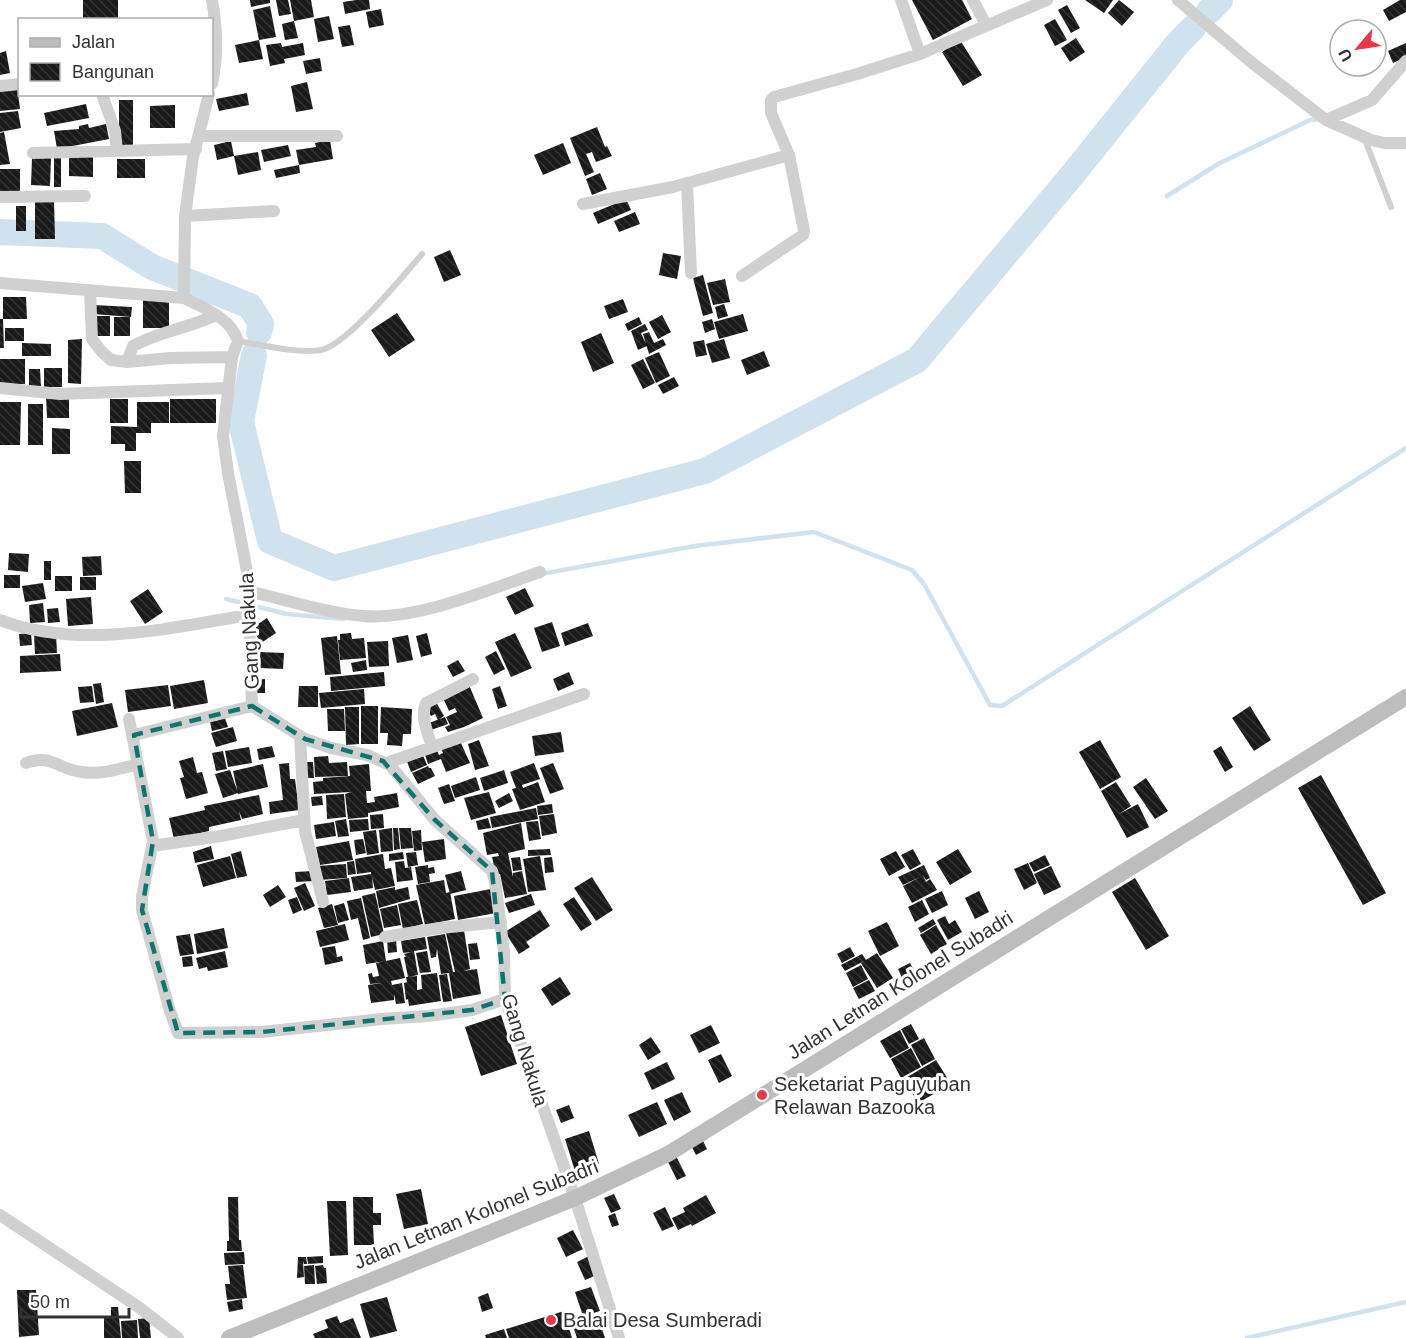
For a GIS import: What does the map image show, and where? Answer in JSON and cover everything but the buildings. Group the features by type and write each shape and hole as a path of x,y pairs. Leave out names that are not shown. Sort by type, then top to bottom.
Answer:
{"main road":[{"name":"Jalan Letnan Kolonel Subadri","path":"229,1338 575,1198 668,1154 1406,696"}],"street":[{"path":"212,0 217,27 213,78"},
{"path":"901,0 920,54"},
{"path":"973,0 986,25"},
{"path":"742,276 802,235 804,231 789,155 771,113 771,100 774,97 920,54 1047,0"},
{"path":"1178,0 1251,63 1326,120 1385,143 1406,143"},
{"path":"1326,120 1372,100 1406,61"},
{"path":"0,86 18,84"},
{"path":"103,96 115,131 117,151"},
{"path":"185,287 185,216 209,96"},
{"path":"33,153 117,151 198,142 337,136"},
{"path":"583,204 687,184 789,155"},
{"path":"687,184 690,273"},
{"path":"0,197 85,196"},
{"path":"185,216 274,212"},
{"path":"0,283 90,290 185,287 231,327 238,341"},
{"path":"90,290 92,339 111,360 127,362 170,358 232,357"},
{"path":"127,362 133,346 147,338 216,315"},
{"name":"Gang Nakula","path":"238,341 232,357 223,436 251,594 252,706 300,736 331,748 367,755 387,763 435,820 492,871 501,922 505,999 575,1198 619,1338"},
{"path":"0,388 60,394 228,388"},
{"path":"251,594 346,614 384,616 425,610 540,572"},
{"path":"0,620 19,627 59,633 112,634 143,632 250,612"},
{"path":"432,747 425,725 424,706 473,679"},
{"path":"387,763 584,694"},
{"path":"134,735 252,706"},
{"path":"129,719 152,831 152,846 142,897 142,909 178,1033 262,1032 382,1018 428,1016 472,1010 505,999"},
{"path":"300,736 305,831 323,902"},
{"path":"26,763 43,759 79,772 115,771 138,764"},
{"path":"152,846 304,820"},
{"path":"385,937 440,928 501,922"},
{"path":"0,1215 140,1308 178,1338"}],"lane":[{"path":"1364,136 1391,207"},
{"path":"238,341 309,351 334,345 359,323 422,254"}],"highlighted area":[{"path":"252,706 305,739 383,761 435,820 492,871 505,999 472,1010 262,1032 178,1033 142,910 153,841 134,735"}],"waterway":[{"path":"1209,11 1220,0"},
{"path":"254,355 241,422 270,541 334,568 705,471 917,360 1073,174 1179,42 1193,28"},
{"path":"1167,196 1218,164 1310,120 1319,119"},
{"path":"0,232 102,236 152,267 250,306 261,324 259,332"},
{"path":"541,574 695,546 814,532 912,570 924,584 990,705 1002,706 1406,448"},
{"path":"226,599 287,614 344,619"},
{"path":"1247,1338 1406,1302"}],"place":[{"name":"Seketariat Paguyuban Relawan Bazooka","path":"762,1095"},
{"name":"Balai Desa Sumberadi","path":"551,1320"}]}
